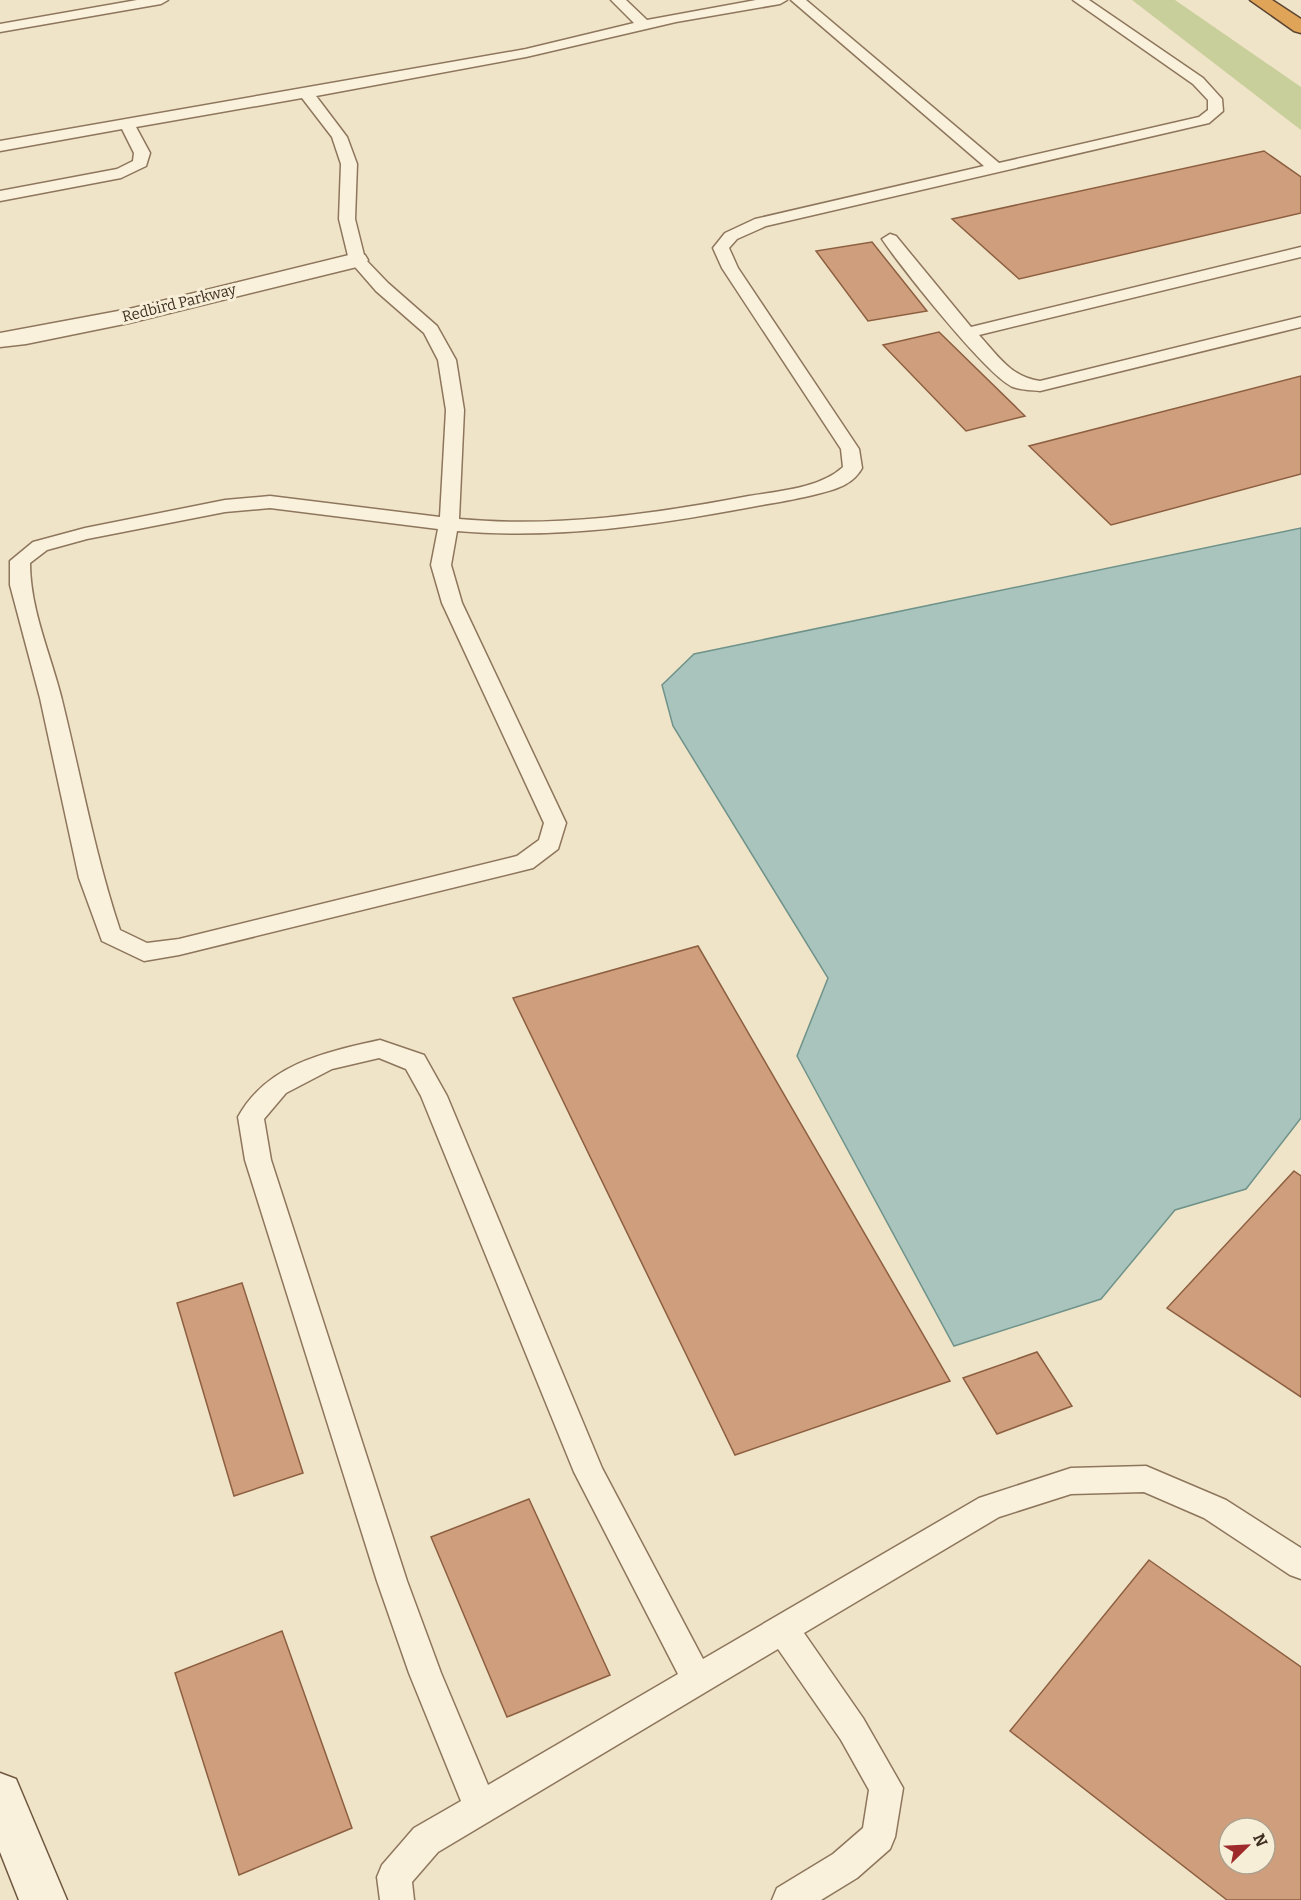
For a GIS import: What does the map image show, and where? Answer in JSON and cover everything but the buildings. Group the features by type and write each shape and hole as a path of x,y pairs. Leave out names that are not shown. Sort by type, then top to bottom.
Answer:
{"highway":[{"path":"1259,0 1301,27"}],"street":[{"name":"Redbird Parkway","path":"0,340 27,337 129,316 357,260"},
{"path":"0,1795 43,1900"}],"lane":[{"path":"0,28 161,0"},
{"path":"618,0 645,26"},
{"path":"0,146 526,53 645,26 780,0"},
{"path":"798,0 996,168"},
{"path":"306,93 339,137 349,164 347,219 357,260 431,330 447,360 455,410 449,524 441,565 453,603 555,823 550,844 525,862 179,947 144,952 110,935 91,878 51,698 20,585 10,560 40,546 85,534 236,505 270,502 449,524 494,528 581,525 662,518 792,494 839,481 853,468 850,449 730,268 721,248 730,236 761,222 1204,120 1216,111 1215,99 1198,81 1080,0"},
{"path":"0,196 121,173 141,163 142,153 127,124"},
{"path":"890,239 967,333 1002,371 1018,382 1040,386 1301,322"},
{"path":"967,333 1301,252"},
{"path":"480,1807 425,1673 392,1581 258,1160 251,1117 277,1086 326,1061 380,1050 415,1062 434,1096 589,1472 697,1679"},
{"path":"397,1900 394,1877 426,1840 990,1507 1071,1481 1146,1479 1215,1509 1301,1564"},
{"path":"783,1629 852,1729 886,1788 878,1837 845,1866 789,1900"}],"green space":[{"path":"1132,0 1175,0 1301,87 1301,130"}],"water":[{"path":"1301,528 1301,1118 1246,1189 1175,1210 1101,1299 954,1346 797,1056 828,978 673,726 662,685 694,654"}]}
